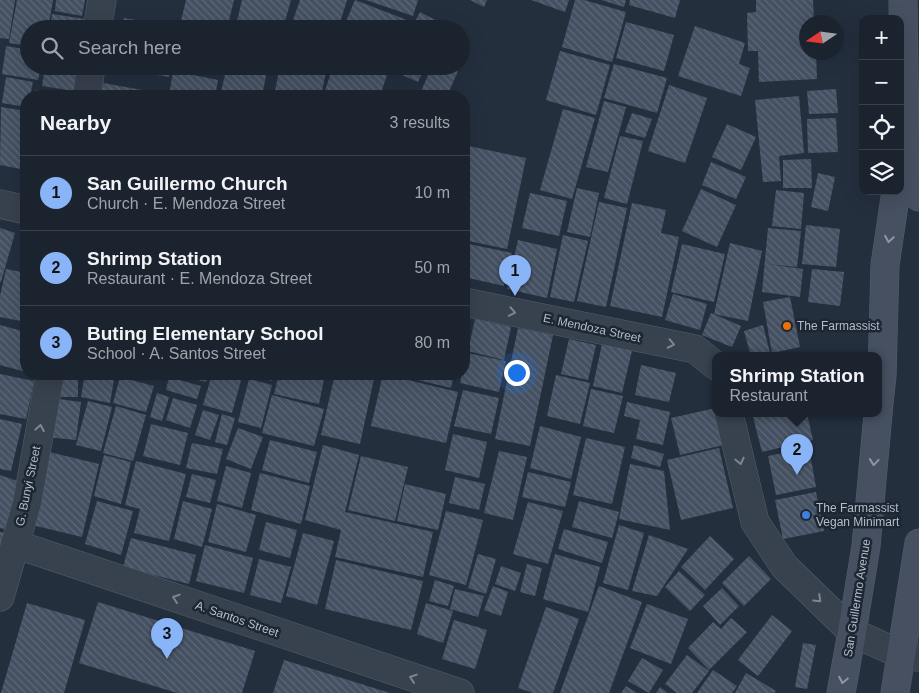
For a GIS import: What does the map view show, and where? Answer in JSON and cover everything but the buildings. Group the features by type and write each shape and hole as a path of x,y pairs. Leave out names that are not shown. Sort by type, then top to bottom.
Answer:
{"main road":[{"path":"902,0 912,137 919,196"},
{"path":"904,156 912,137"},
{"name":"San Guillermo Avenue","path":"882,376 885,265 895,195"},
{"name":"San Guillermo Avenue","path":"841,693 866,546 878,417"},
{"path":"895,693 910,656 919,543"}],"street":[{"path":"99,20 102,0"},
{"path":"88,90 90,75"},
{"path":"0,204 20,209"},
{"name":"E. Mendoza Street","path":"470,303 695,349 712,363"},
{"name":"G. Bunyi Street","path":"0,597 27,503 49,380"},
{"path":"730,417 754,522 784,566 852,632 910,656"},
{"name":"A. Santos Street","path":"15,544 460,693"}],"place":[{"name":"San Guillermo Church","path":"515,296"},
{"name":"The Farmassist","path":"787,326"},
{"name":"Shrimp Station","path":"797,475"},
{"name":"The Farmassist Vegan Minimart","path":"806,515"},
{"name":"Buting Elementary School","path":"167,659"}]}
